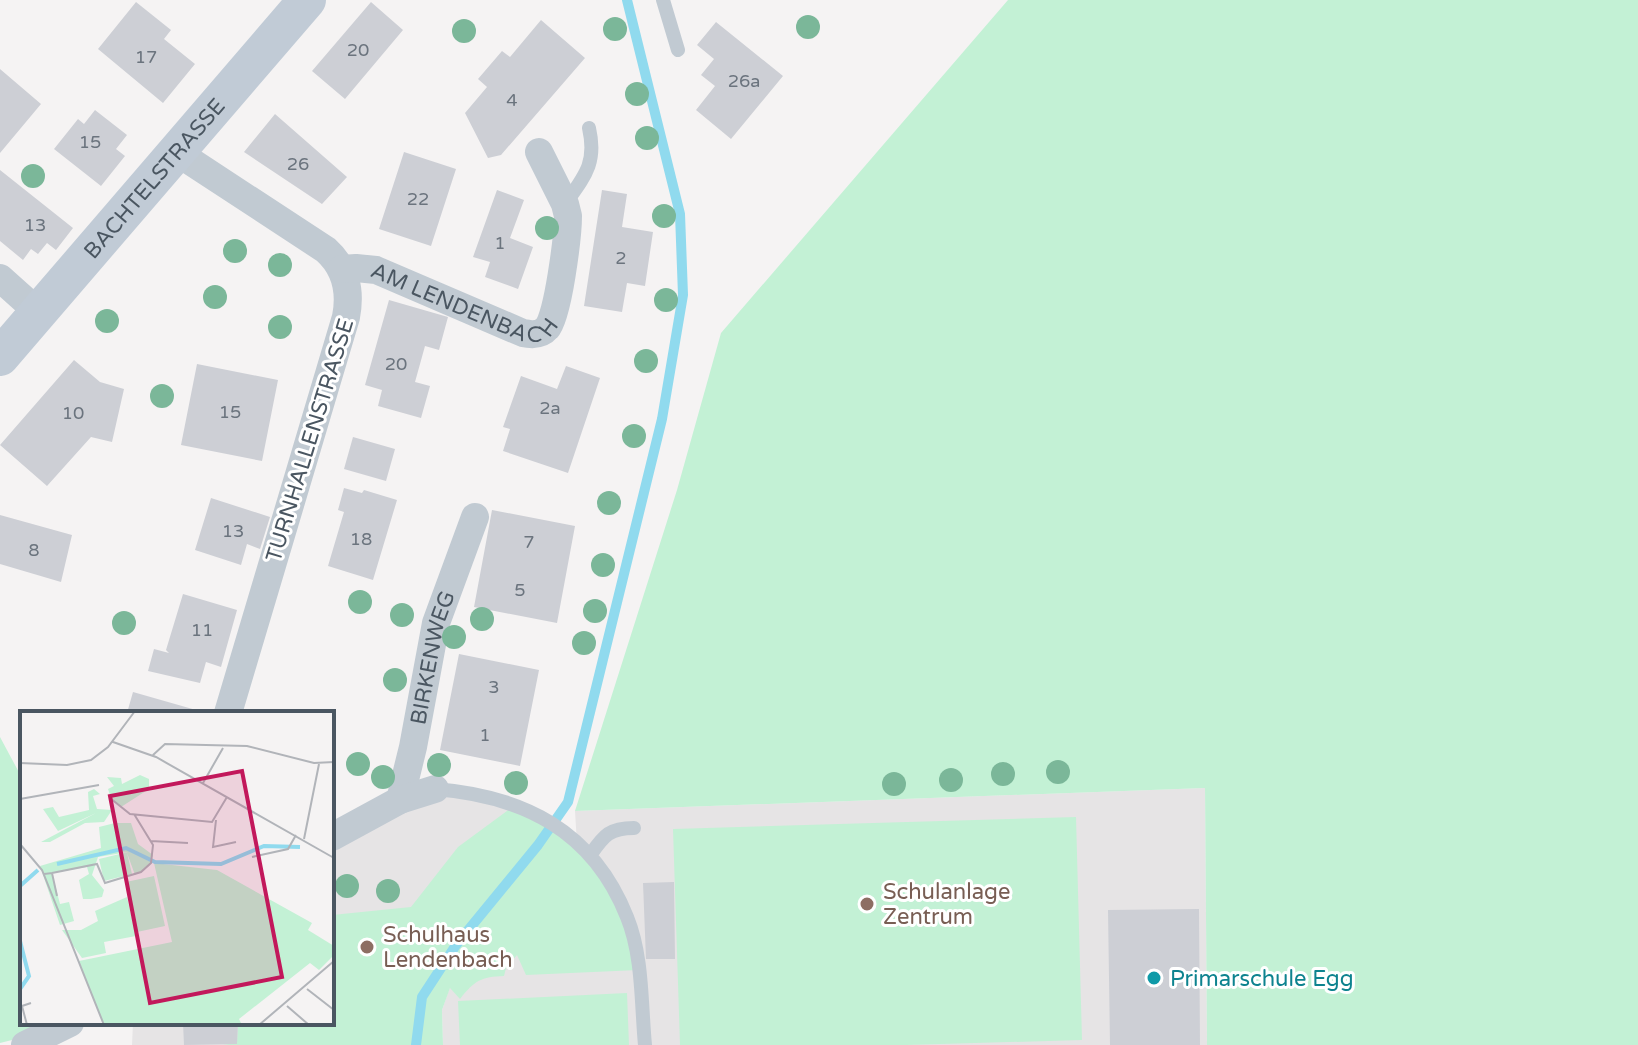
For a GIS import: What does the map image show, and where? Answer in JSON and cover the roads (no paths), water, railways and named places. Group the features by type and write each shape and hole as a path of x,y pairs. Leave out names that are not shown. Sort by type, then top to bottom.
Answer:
{"street":[{"name":"BACHTELSTRASSE","path":"0,357 307,0"},
{"name":"AM LENDENBACH","path":"342,269 376,270 523,333 540,333 547,329 555,311 568,228 565,204 539,152"},
{"path":"178,153 326,250 342,269"},
{"name":"TURNHALLENSTRASSE","path":"229,711 346,317 348,291 342,269"},
{"path":"0,278 38,312"},
{"name":"BIRKENWEG","path":"400,800 436,623 475,517"},
{"path":"334,836 400,800 435,789"},
{"path":"25,1045 66,1025"}],"lane":[{"path":"663,0 678,50"},
{"path":"565,204 588,172 593,146 589,128"},
{"path":"435,789 484,795 540,814 591,854 628,918 638,970 645,1045"},
{"path":"591,854 605,833 617,828 634,828"}],"waterway":[{"path":"416,1045 422,997 456,945 538,845 568,802 662,419 683,295 680,214 627,0"}],"place":[{"name":"Schulanlage Zentrum","path":"867,904"},
{"name":"Schulhaus Lendenbach","path":"367,947"},
{"name":"Primarschule Egg","path":"1154,978"}]}
